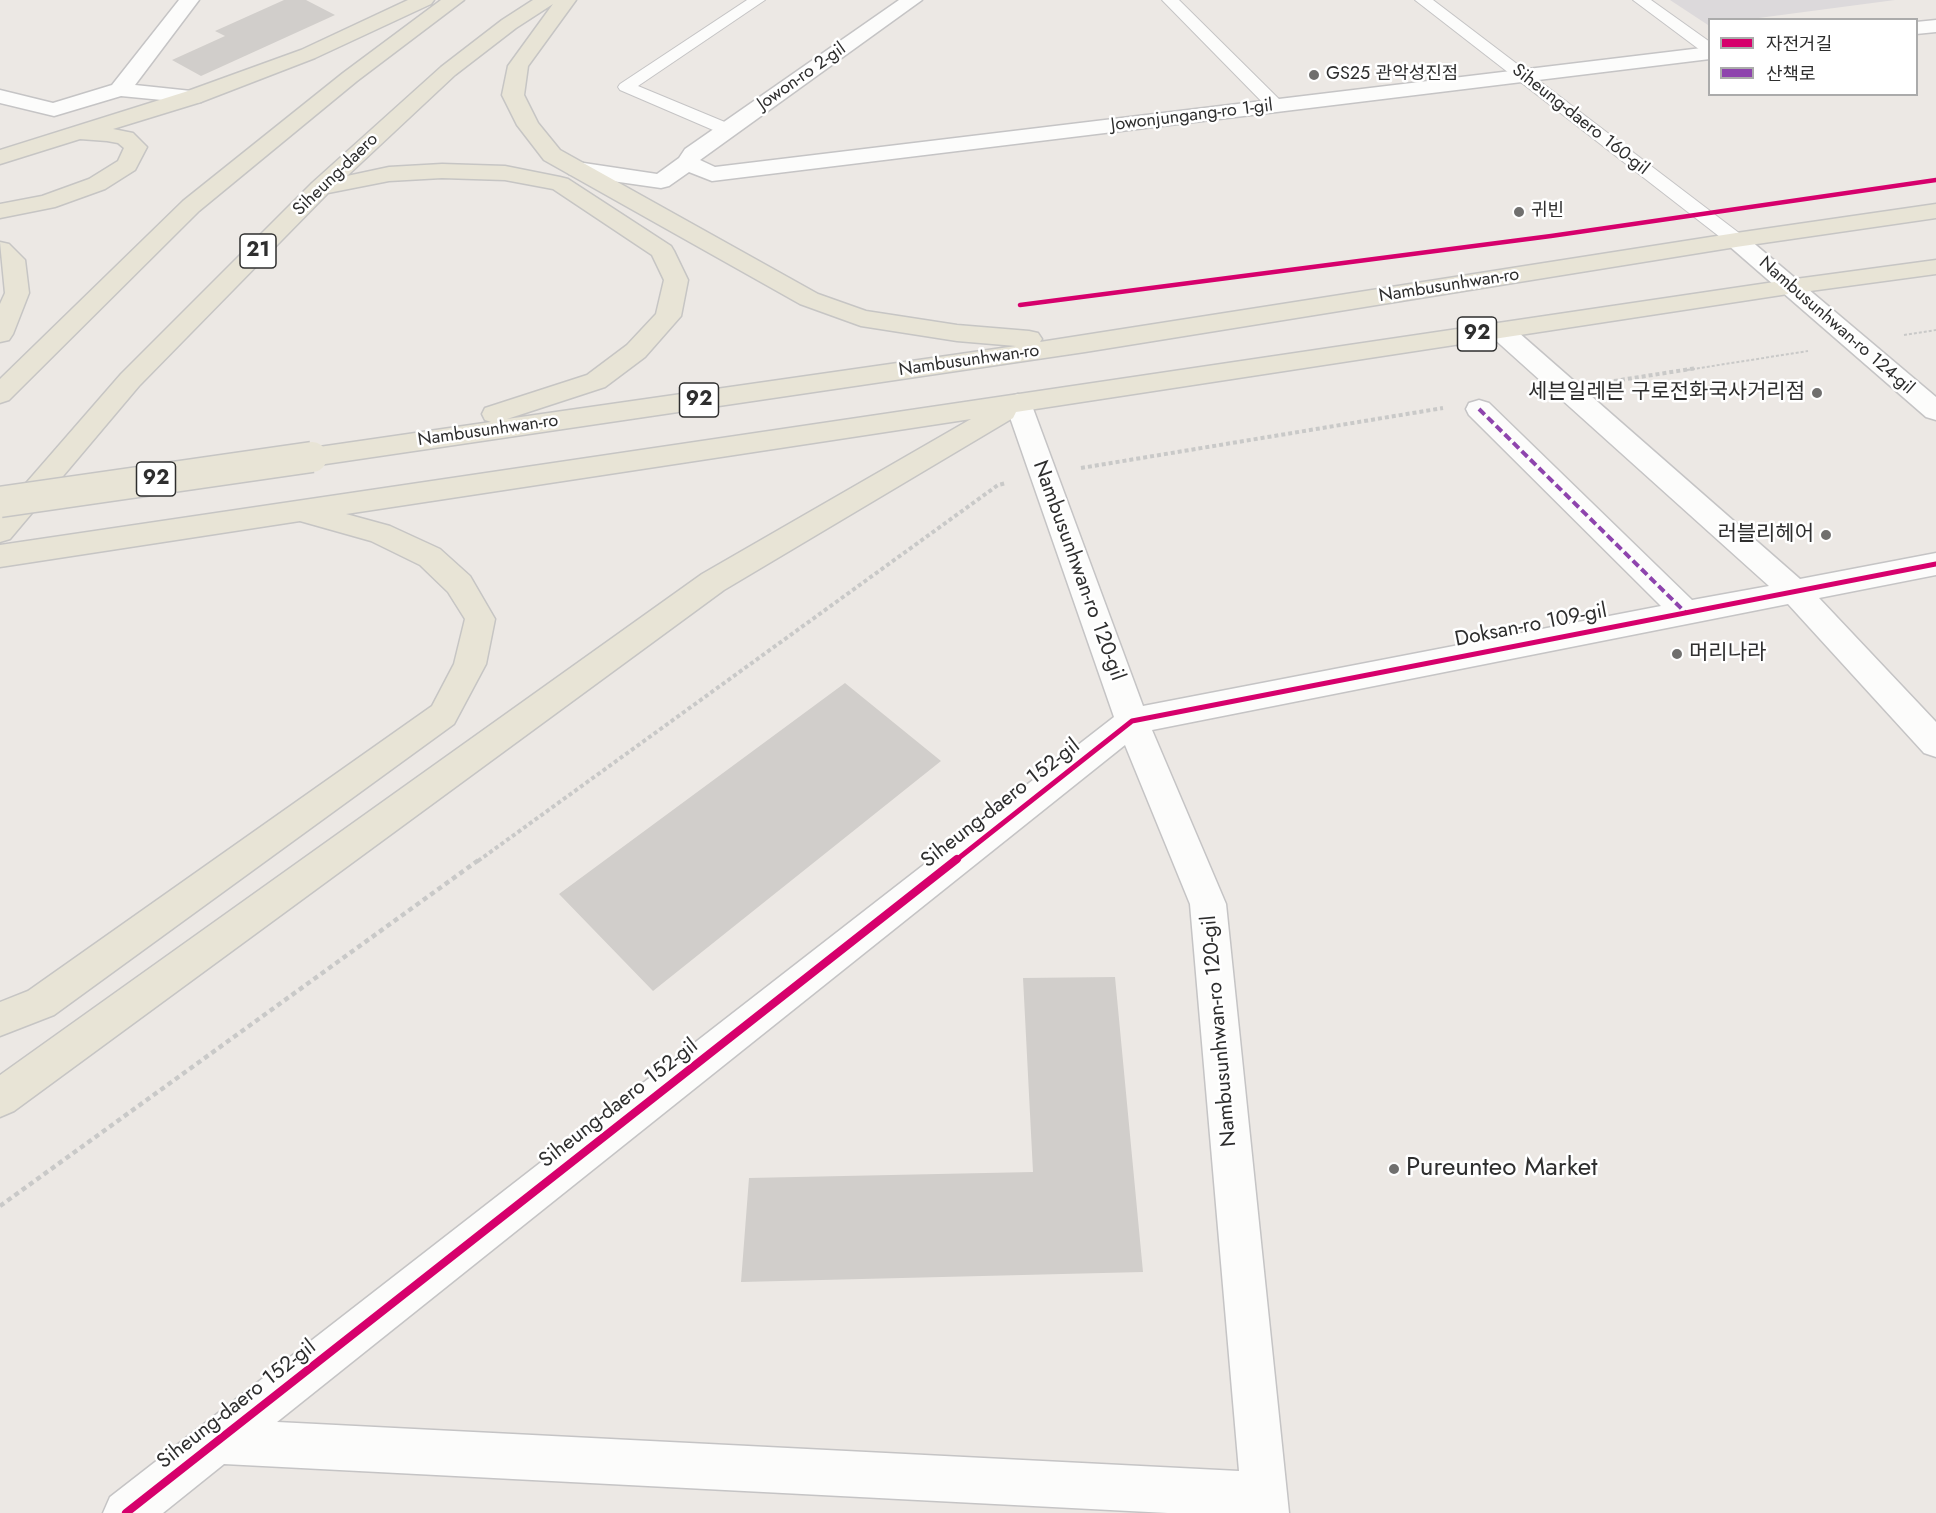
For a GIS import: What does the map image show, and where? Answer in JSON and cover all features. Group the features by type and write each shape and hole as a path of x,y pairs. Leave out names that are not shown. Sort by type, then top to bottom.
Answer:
{"main road":[{"path":"0,157 193,98 308,54 424,0"},
{"path":"0,394 191,206 350,77 454,0"},
{"name":"Siheung-daero","path":"0,532 130,380 320,188 448,71 509,24 546,0"},
{"path":"566,0 518,66 513,95 528,125 552,155 809,298 861,318 957,333 1085,344"},
{"path":"0,211 48,202 97,184 127,165 136,147 125,138 107,134 70,135"},
{"path":"312,457 470,423 596,381 636,351 668,316 676,280 662,251 560,184 505,173 442,171 389,174 320,188"},
{"name":"Nambusunhwan-ro","path":"0,502 1085,344 1736,240 1936,211"},
{"path":"0,249 13,260 17,293 0,334"},
{"name":"92","path":"0,556 1788,287 1936,267"},
{"path":"0,1098 713,582 1018,403"},
{"path":"0,1019 41,1003 443,715 470,664 480,619 459,584 430,557 380,533 298,511"}],"street":[{"path":"120,90 189,0"},
{"name":"Jowon-ro 2-gil","path":"577,169 661,182 726,129 912,0"},
{"path":"1918,28 1936,26"},
{"name":"Jowonjungang-ro 1-gil","path":"690,158 712,174 1708,51"},
{"path":"0,96 54,110 120,90 193,98"},
{"name":"Nambusunhwan-ro 124-gil","path":"1736,240 1788,287 1936,411"},
{"path":"1501,331 1794,591 1936,744"},
{"name":"Nambusunhwan-ro 120-gil","path":"1018,403 1132,721 1208,904 1265,1504"},
{"path":"1479,409 1686,613"},
{"name":"Doksan-ro 109-gil","path":"1132,721 1936,564"},
{"name":"Siheung-daero 152-gil","path":"126,1513 1132,721"},
{"path":"218,1441 1265,1504"}],"lane":[{"path":"726,129 626,87 758,0"},
{"path":"1170,0 1276,106"},
{"name":"Siheung-daero 160-gil","path":"1423,0 1736,240"},
{"path":"1641,0 1708,50"}],"path":[{"path":"1566,389 1936,330"},
{"path":"0,1206 998,485 1115,461 1450,407"}],"shaded area":[{"path":"1670,0 1895,0 1759,18 1708,18 1708,25"}],"building":[{"path":"284,0 306,0 335,15 201,76 172,60 225,36 215,31"},
{"path":"845,683 941,761 653,991 559,894"},
{"path":"1115,977 1143,1272 741,1282 749,1178 1033,1172 1023,978"}],"marked path":[{"path":"1479,409 1686,613"}],"cycle path":[{"path":"1020,305 1551,236 1936,180"},
{"path":"126,1513 1132,721 1936,564"}],"place":[{"name":"GS25 관악성진점","path":"1314,75"},
{"name":"귀빈","path":"1519,212"},
{"name":"세븐일레븐 구로전화국사거리점","path":"1817,393"},
{"name":"러블리헤어","path":"1826,535"},
{"name":"머리나라","path":"1677,654"},
{"name":"Pureunteo Market","path":"1394,1169"}]}
